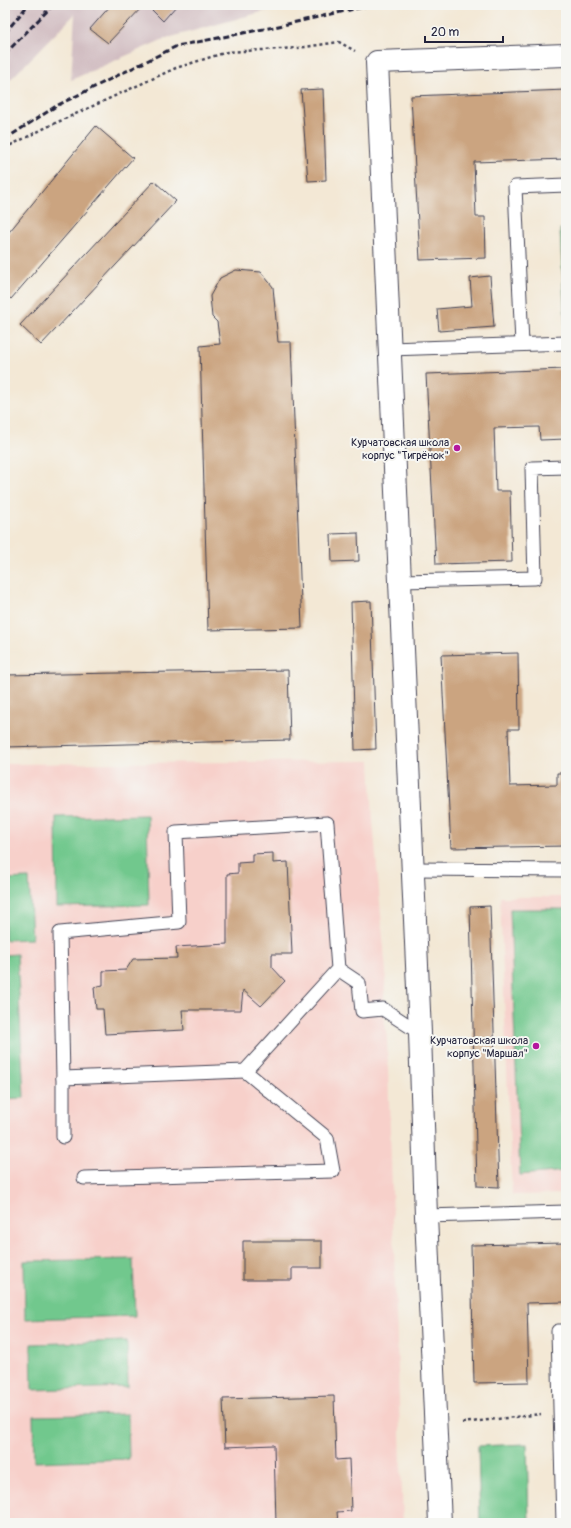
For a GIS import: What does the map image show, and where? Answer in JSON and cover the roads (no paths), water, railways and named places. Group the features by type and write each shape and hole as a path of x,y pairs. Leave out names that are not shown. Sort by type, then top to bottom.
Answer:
{"street":[{"path":"440,1523 426,1216 413,869 377,62 566,55"}],"lane":[{"path":"522,344 516,187 566,185"},
{"path":"390,349 566,343"},
{"path":"400,581 535,578 532,468 566,467"},
{"path":"63,1137 60,933 178,922 176,832 327,823 338,969 245,1071"},
{"path":"413,869 566,870"},
{"path":"338,969 359,983 362,1011 383,1009 420,1033"},
{"path":"63,1078 245,1071 327,1138 334,1171 84,1178"},
{"path":"426,1216 566,1212"},
{"path":"563,1523 558,1331 566,1331"}],"railway":[{"path":"5,33 28,5"},
{"path":"5,54 53,5"},
{"path":"5,139 58,105 177,46 274,27 372,5"}],"place":[{"name":"Курчатовская школа корпус \"Тигрёнок\"","path":"457,448"},
{"name":"Курчатовская школа корпус \"Маршал\"","path":"536,1046"}]}
